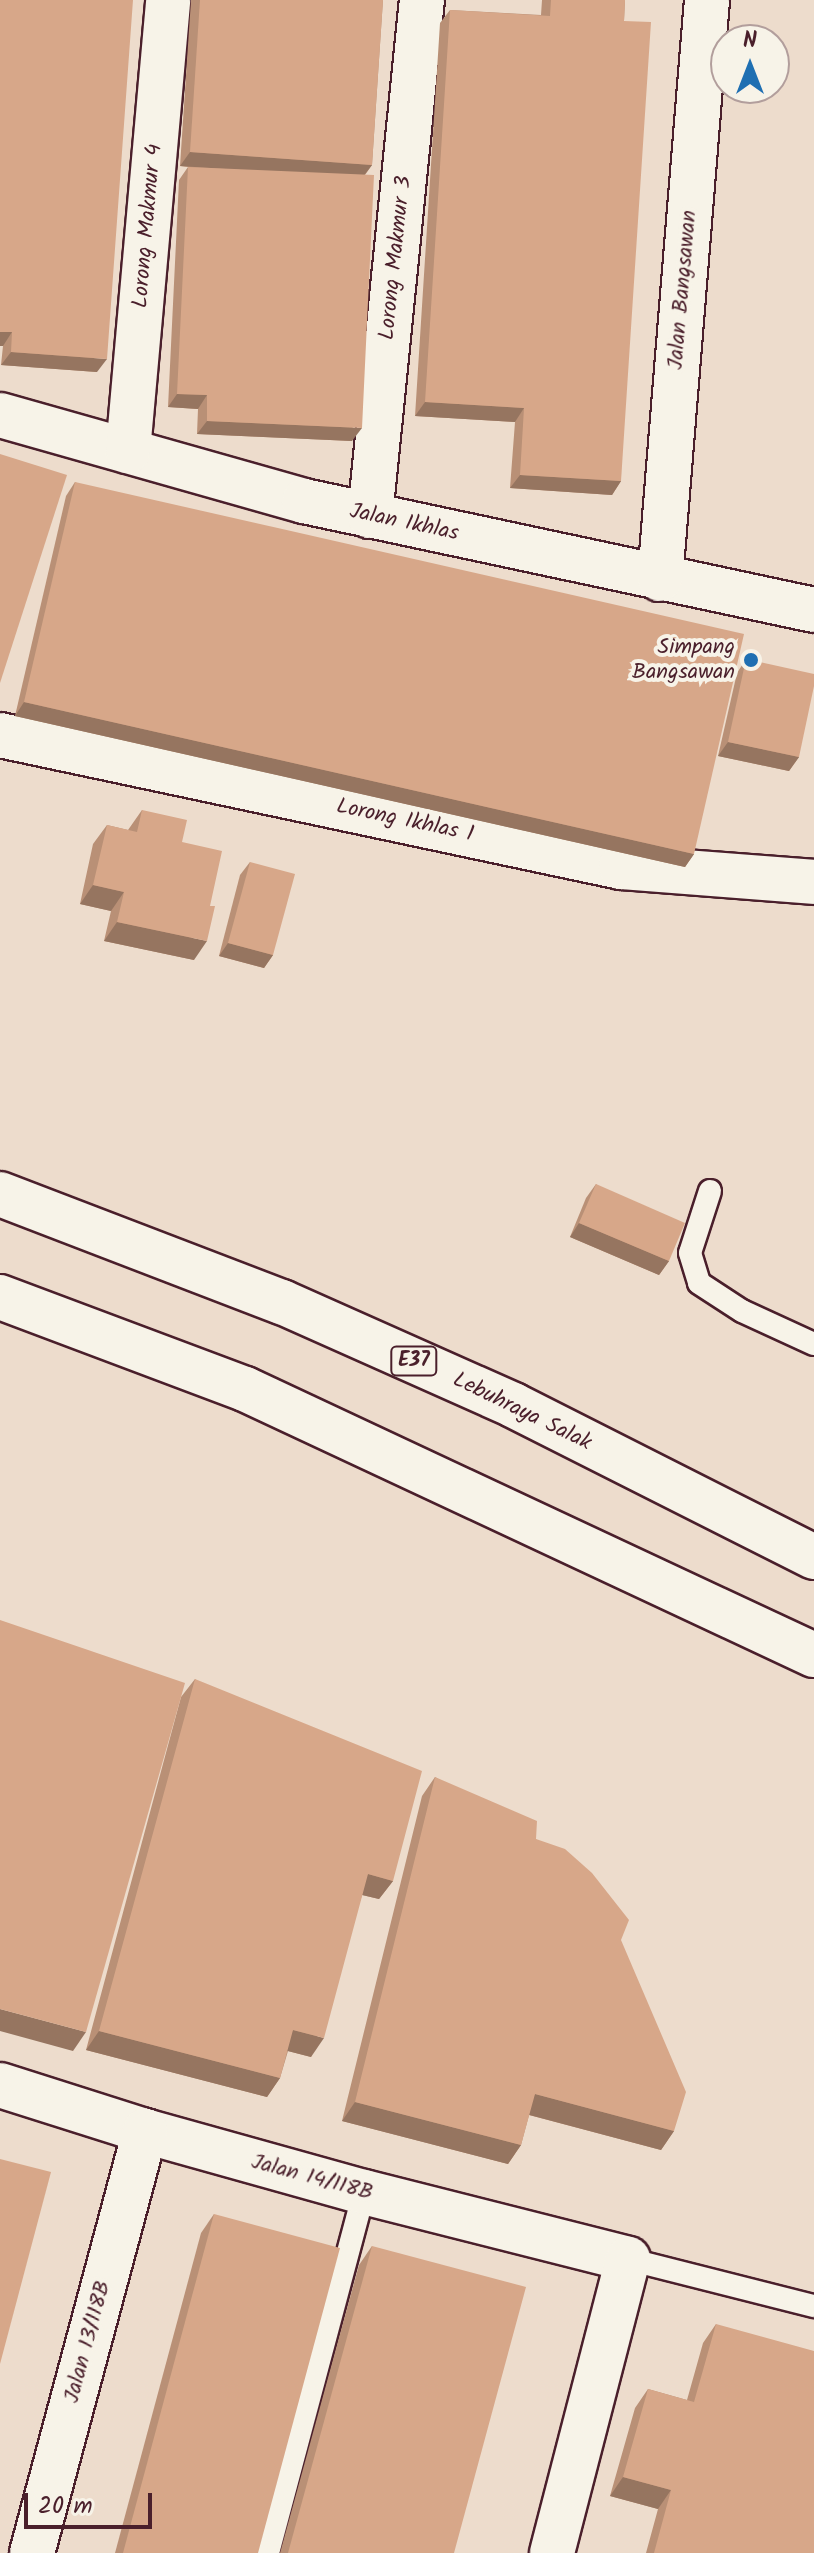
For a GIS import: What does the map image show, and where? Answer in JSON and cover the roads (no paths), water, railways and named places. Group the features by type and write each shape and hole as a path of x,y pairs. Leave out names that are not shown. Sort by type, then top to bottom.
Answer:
{"main road":[{"name":"Lorong Makmur 4","path":"128,451 168,0"},
{"name":"Lorong Makmur 3","path":"370,516 422,0"},
{"name":"Jalan Bangsawan","path":"660,579 707,0"},
{"name":"Jalan Ikhlas","path":"0,415 304,501 814,610"},
{"name":"Lorong Ikhlas 1","path":"0,735 621,867 814,882"},
{"name":"Lebuhraya Salak","path":"0,1194 311,1315 513,1405 814,1557"},
{"path":"0,1297 245,1389 814,1655"},
{"name":"Jalan 14/118B","path":"0,2085 145,2131 364,2192 628,2259"},
{"name":"Jalan 13/118B","path":"32,2553 145,2131"},
{"path":"552,2553 628,2259"}],"lane":[{"path":"710,1191 690,1253 699,1283 742,1311 814,1343"},
{"path":"268,2553 364,2192"},
{"path":"628,2259 814,2306"}],"place":[{"name":"Simpang Bangsawan","path":"751,660"}]}
